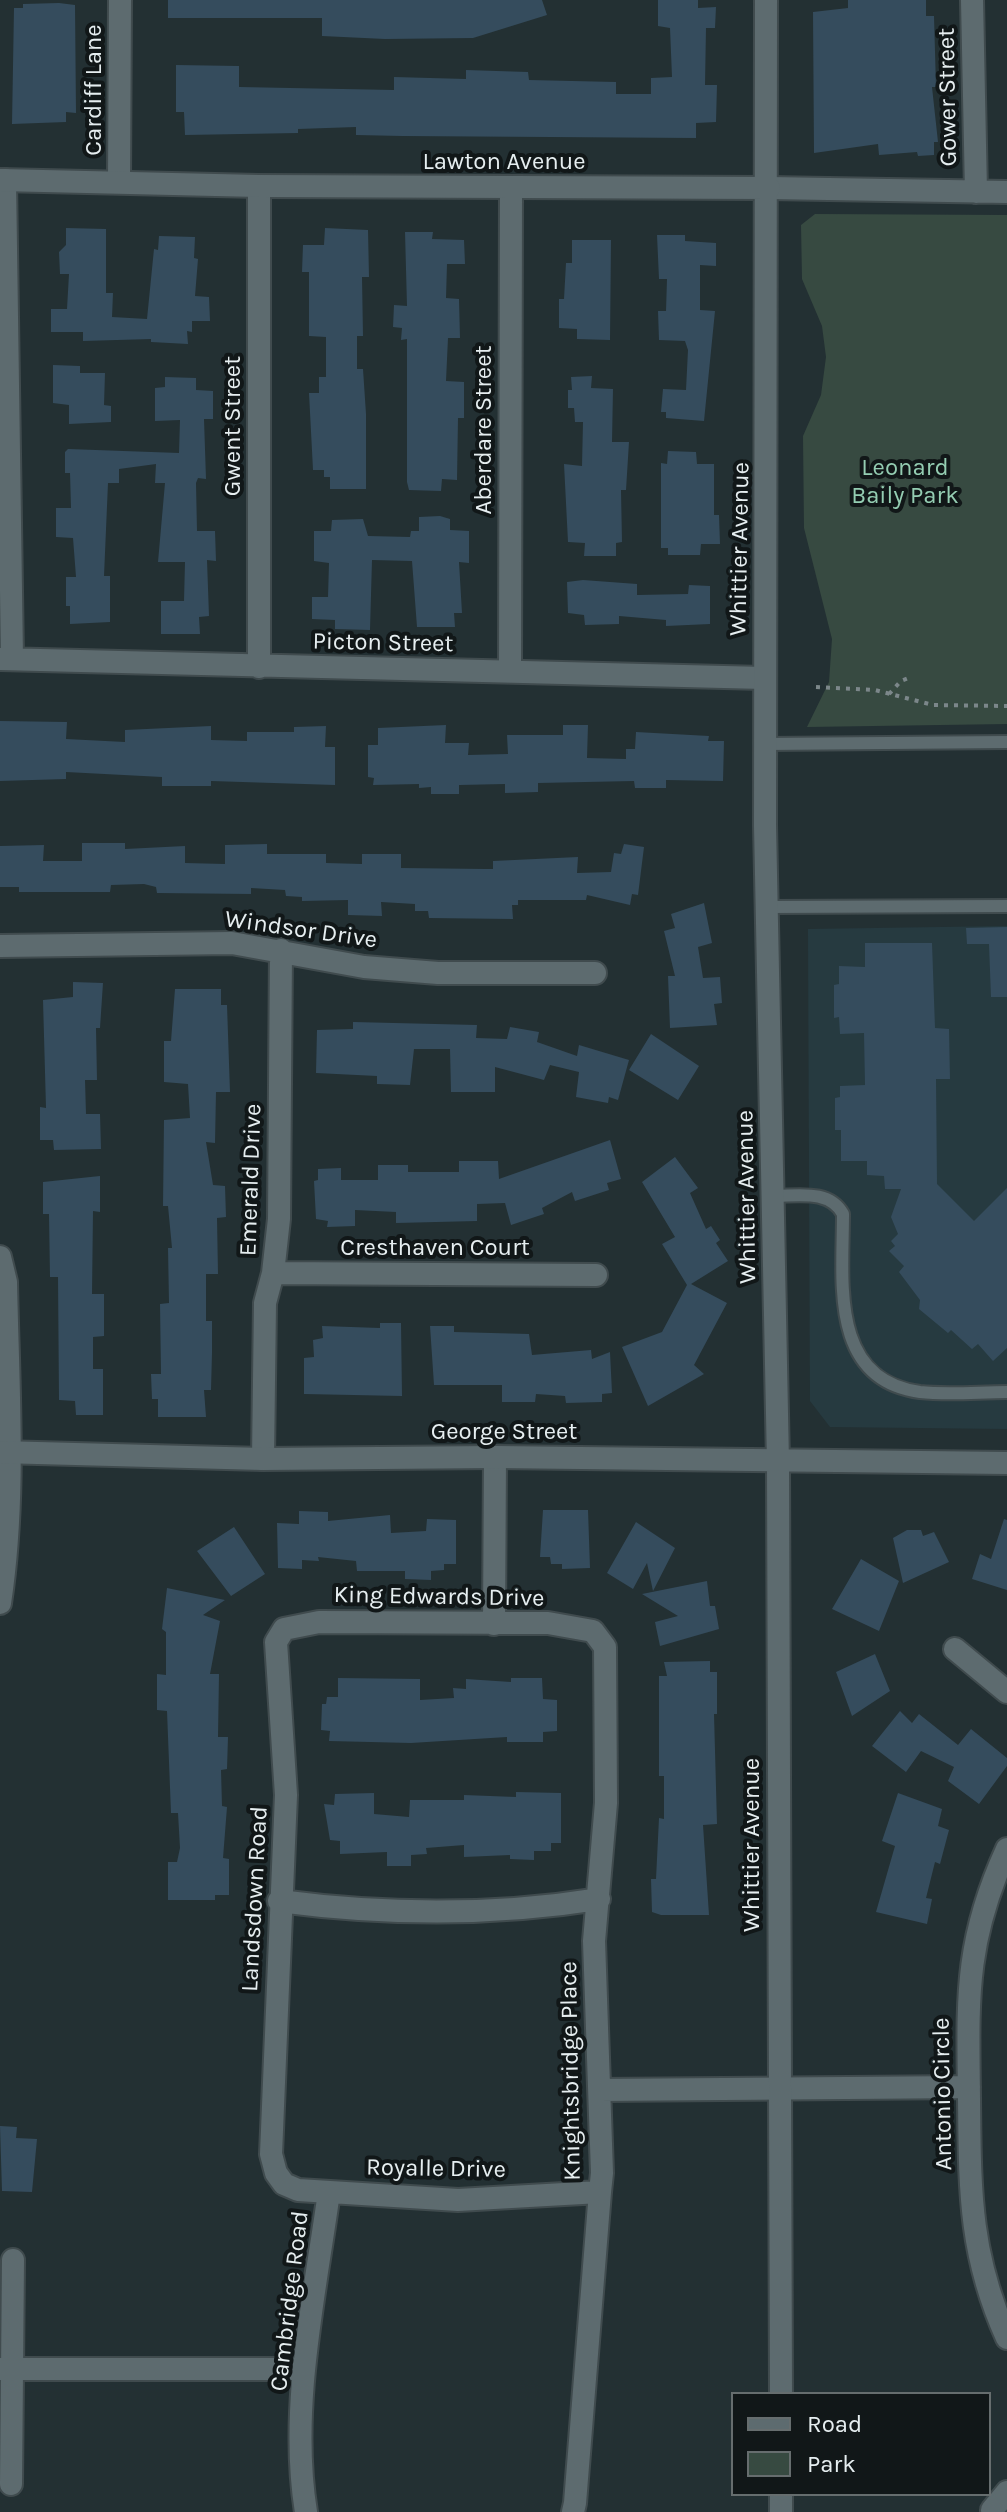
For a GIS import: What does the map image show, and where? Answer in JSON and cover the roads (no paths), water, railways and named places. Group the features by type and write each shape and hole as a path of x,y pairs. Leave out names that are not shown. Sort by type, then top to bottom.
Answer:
{"street":[{"name":"Cardiff Lane","path":"119,181 120,0"},
{"name":"Whittier Avenue","path":"766,0 769,188 764,678 778,1462 781,2392"},
{"name":"Gower Street","path":"972,0 976,192"},
{"name":"Lawton Avenue","path":"3,180 259,186 1007,192"},
{"path":"3,180 6,659"},
{"name":"Gwent Street","path":"259,186 259,667"},
{"name":"Aberdare Street","path":"510,671 511,188"},
{"name":"Picton Street","path":"6,659 764,678"},
{"name":"Windsor Drive","path":"0,946 232,943 281,950 319,961 438,973 595,973"},
{"name":"Emerald Drive","path":"263,1459 265,1303 273,1273 279,1219 281,950"},
{"path":"0,1257 9,1526 0,1603"},
{"name":"Cresthaven Court","path":"273,1273 596,1275"},
{"name":"George Street","path":"5,1452 263,1459 495,1457 1007,1463"},
{"path":"494,1624 495,1457"},
{"name":"King Edwards Drive","path":"284,1629 319,1622 548,1623 593,1631"},
{"name":"Landsdown Road","path":"276,2173 271,2154 279,1901 286,1795 276,1642 284,1629"},
{"name":"Knightsbridge Place","path":"573,2512 600,2192 600,2090 594,1941 606,1803 607,1665 605,1647 593,1631"},
{"path":"955,1649 1007,1692"},
{"name":"Antonio Circle","path":"1007,1849 978,1927 970,1964 967,2008 973,2232 981,2272 1007,2338"},
{"path":"279,1901 342,1909 445,1914 549,1907 599,1899"},
{"path":"600,2090 969,2087"},
{"name":"Royalle Drive","path":"276,2173 284,2184 298,2190 458,2200 600,2192"},
{"name":"Cambridge Road","path":"306,2512 302,2491 304,2369 329,2192"},
{"path":"11,2484 7,2369 13,2260"},
{"path":"7,2369 304,2369"},
{"path":"992,2510 1007,2492"}],"lane":[{"path":"765,744 1007,742"},
{"path":"767,907 1007,906"},
{"path":"773,1196 826,1196 837,1203 843,1214 843,1306 848,1337 868,1366 890,1383 919,1392 1007,1392"}],"park label":[{"name":"Leonard Baily Park","path":"905,482"}]}
